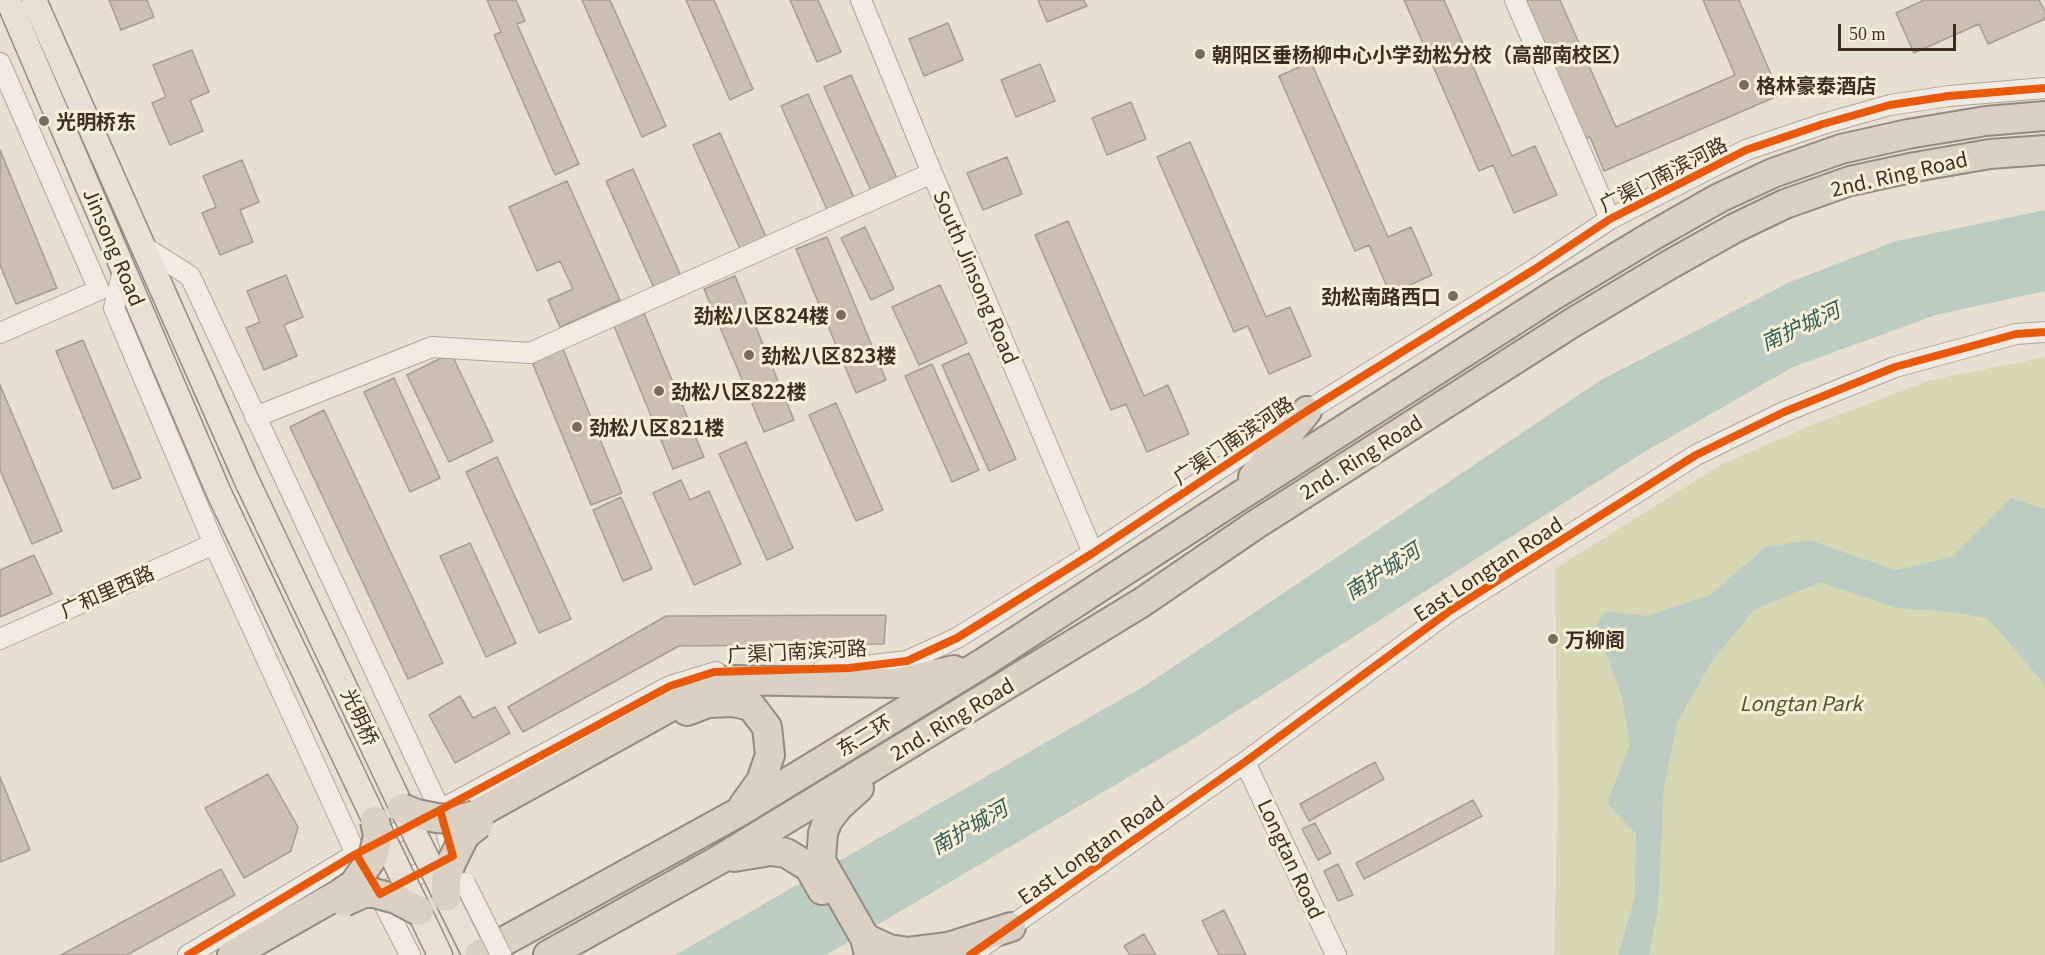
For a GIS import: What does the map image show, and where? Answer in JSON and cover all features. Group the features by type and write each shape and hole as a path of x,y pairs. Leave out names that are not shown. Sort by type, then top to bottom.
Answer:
{"highway":[{"name":"2nd. Ring Road","path":"1238,497 1554,295 1719,198 1773,173 1841,149 1986,120 2045,116"},
{"name":"2nd. Ring Road","path":"717,861 1141,603 1255,525 1572,323 1735,228 1785,204 1850,181 1990,154 2045,150"},
{"path":"1238,497 1307,411"},
{"name":"东二环","path":"477,955 739,812 982,663 1238,497"},
{"path":"456,890 446,879 458,846 477,819 708,686 730,680 897,683 982,663"},
{"path":"402,808 437,818 477,819 679,715 708,703 733,702 751,706 767,727 770,755 761,781 739,812"},
{"path":"815,864 828,820 839,806 860,787 879,763"},
{"path":"249,955 342,898 373,857 378,836 375,821"},
{"path":"548,955 717,861 771,851 786,853 815,864 860,948 908,952 948,947 1011,927"},
{"path":"232,955 342,898 364,892 374,892 396,898 407,918"}],"main road":[{"name":"Jinsong Road","path":"8,0 219,494"},
{"name":"Jinsong Road","path":"34,0 246,478"},
{"name":"光明桥","path":"246,478 402,808 456,890 477,955"},
{"name":"光明桥","path":"219,494 375,821 407,918 440,955"}],"street":[{"name":"South Jinsong Road","path":"861,0 1093,553"},
{"path":"1515,0 1611,219"},
{"path":"0,63 99,290 0,333"},
{"name":"广渠门南滨河路","path":"188,955 356,854 670,686 714,672 849,668 907,661 957,638 1093,553 1307,411 1611,219 1746,150 1823,124 1890,105 1949,96 2045,88"},
{"path":"255,417 432,347 530,352 932,173"},
{"path":"141,245 190,276 440,810 453,856 456,890"},
{"path":"123,270 114,308 214,543 356,854 380,894 407,918"},
{"name":"East Longtan Road","path":"970,955 1245,762 1451,610 1696,455 1784,412 1895,367 2016,334 2045,332"},
{"name":"广和里西路","path":"0,639 214,543"},
{"name":"Longtan Road","path":"1245,762 1336,955"},
{"path":"380,894 453,856"},
{"name":"光明桥","path":"456,890 501,955"},
{"name":"光明桥","path":"407,918 410,955"}],"green space":[{"name":"Longtan Park","path":"2045,357 2045,955 1554,955 1558,798 1555,569 1720,465 1817,423 1931,380"}],"water":[{"name":"南护城河","path":"2045,210 2045,291 1936,315 1793,367 1641,454 1188,742 826,955 675,955 1146,685 1601,380 1790,282 1896,241"},
{"path":"2011,498 2045,509 2045,685 1988,618 1943,611 1896,608 1820,582 1754,610 1712,661 1677,722 1664,786 1658,910 1649,955 1618,955 1635,897 1636,834 1607,803 1630,745 1622,697 1596,626 1605,611 1647,616 1710,595 1766,547 1809,540 1896,570 1952,557"}],"building":[{"path":"109,0 147,0 154,17 121,30"},
{"path":"487,0 516,0 525,21 517,24 579,164 555,175 494,35 501,32"},
{"path":"582,0 610,0 666,126 642,137"},
{"path":"686,0 714,0 753,89 730,100"},
{"path":"790,0 818,0 841,52 817,62"},
{"path":"1038,0 1084,0 1087,6 1047,22"},
{"path":"1404,0 1444,0 1512,156 1535,146 1557,195 1514,213 1493,165 1479,171"},
{"name":"格林豪泰酒店","path":"1519,0 1560,0 1616,127 1735,75 1703,0 1739,0 1780,95 1604,171 1590,137 1580,141"},
{"path":"1924,0 2039,0 2045,12 2045,19 1988,44 1979,24 1914,53 1896,13"},
{"path":"948,23 963,60 924,76 909,39"},
{"path":"192,50 209,92 190,100 203,131 170,145 152,103 166,97 153,65"},
{"path":"1311,62 1388,237 1411,227 1432,275 1390,294 1369,245 1355,251 1279,76"},
{"path":"1040,64 1055,101 1016,117 1001,80"},
{"path":"851,75 898,181 872,193 824,87"},
{"path":"808,94 855,200 828,212 781,106"},
{"path":"1131,102 1146,139 1107,155 1092,118"},
{"path":"720,133 767,239 741,251 693,145"},
{"path":"1190,142 1266,317 1290,307 1311,356 1269,374 1248,326 1234,332 1157,157"},
{"path":"0,150 57,288 16,304 0,265"},
{"path":"1007,157 1022,194 983,210 967,173"},
{"path":"242,160 259,202 240,210 253,242 220,255 202,213 216,207 203,176"},
{"path":"633,169 681,276 654,288 606,181"},
{"path":"567,181 620,300 560,327 548,300 573,289 560,261 537,271 509,207"},
{"path":"1068,221 1144,396 1168,385 1189,434 1147,452 1126,404 1111,410 1035,235"},
{"path":"865,227 894,289 871,300 841,238"},
{"name":"劲松八区824楼","path":"827,237 886,380 856,393 796,249"},
{"path":"286,275 303,317 284,325 297,356 264,370 246,328 260,322 247,291"},
{"name":"劲松八区823楼","path":"735,276 794,420 764,432 704,289"},
{"path":"940,285 967,343 919,365 892,307"},
{"name":"劲松八区822楼","path":"644,313 704,457 673,469 614,326"},
{"path":"83,340 141,478 113,489 56,351"},
{"name":"劲松八区821楼","path":"563,349 622,493 591,505 532,362"},
{"path":"451,353 493,441 449,462 407,375"},
{"path":"969,353 1016,459 989,471 942,365"},
{"path":"932,364 979,470 952,482 905,376"},
{"path":"394,378 440,478 410,492 364,392"},
{"path":"0,385 62,531 32,544 0,470"},
{"path":"836,403 883,510 856,521 809,415"},
{"path":"324,410 443,663 408,679 290,427"},
{"path":"746,442 793,548 767,560 719,454"},
{"path":"497,457 571,619 539,633 466,472"},
{"path":"681,480 690,500 709,491 741,564 694,585 653,493"},
{"path":"621,497 652,569 623,581 593,510"},
{"path":"470,543 516,643 486,657 440,556"},
{"path":"34,555 52,594 0,617 0,570"},
{"path":"886,615 884,644 679,646 523,732 508,707 666,616"},
{"path":"460,696 473,718 495,707 510,733 455,763 429,715"},
{"path":"1375,762 1384,779 1309,821 1300,804"},
{"path":"268,774 298,827 291,851 244,878 205,808"},
{"path":"0,777 30,850 0,862"},
{"path":"1473,800 1482,816 1364,879 1356,863"},
{"path":"1315,823 1331,853 1318,860 1302,829"},
{"path":"1338,864 1353,895 1338,901 1324,871"},
{"path":"221,869 235,895 127,955 61,955"},
{"path":"1224,910 1246,955 1219,955 1202,921"},
{"path":"1144,934 1156,955 1130,955 1124,946"}],"cycle path":[{"path":"440,810 670,686 714,672 849,668 907,661 957,638 1093,553 1307,411 1535,269 1610,219 1746,150 1823,124 1890,105 1949,96 2045,88"},
{"path":"970,955 1245,762 1451,610 1696,455 1784,412 1895,367 2016,334 2045,332"},
{"path":"440,810 453,856 380,894 356,854 440,810"},
{"path":"188,955 356,854"}],"place":[{"name":"朝阳区垂杨柳中心小学劲松分校（高部南校区）","path":"1200,54"},
{"name":"格林豪泰酒店","path":"1744,85"},
{"name":"光明桥东","path":"44,121"},
{"name":"劲松南路西口","path":"1453,296"},
{"name":"劲松八区824楼","path":"841,315"},
{"name":"劲松八区823楼","path":"749,355"},
{"name":"劲松八区822楼","path":"659,391"},
{"name":"劲松八区821楼","path":"577,427"},
{"name":"万柳阁","path":"1553,639"}]}
